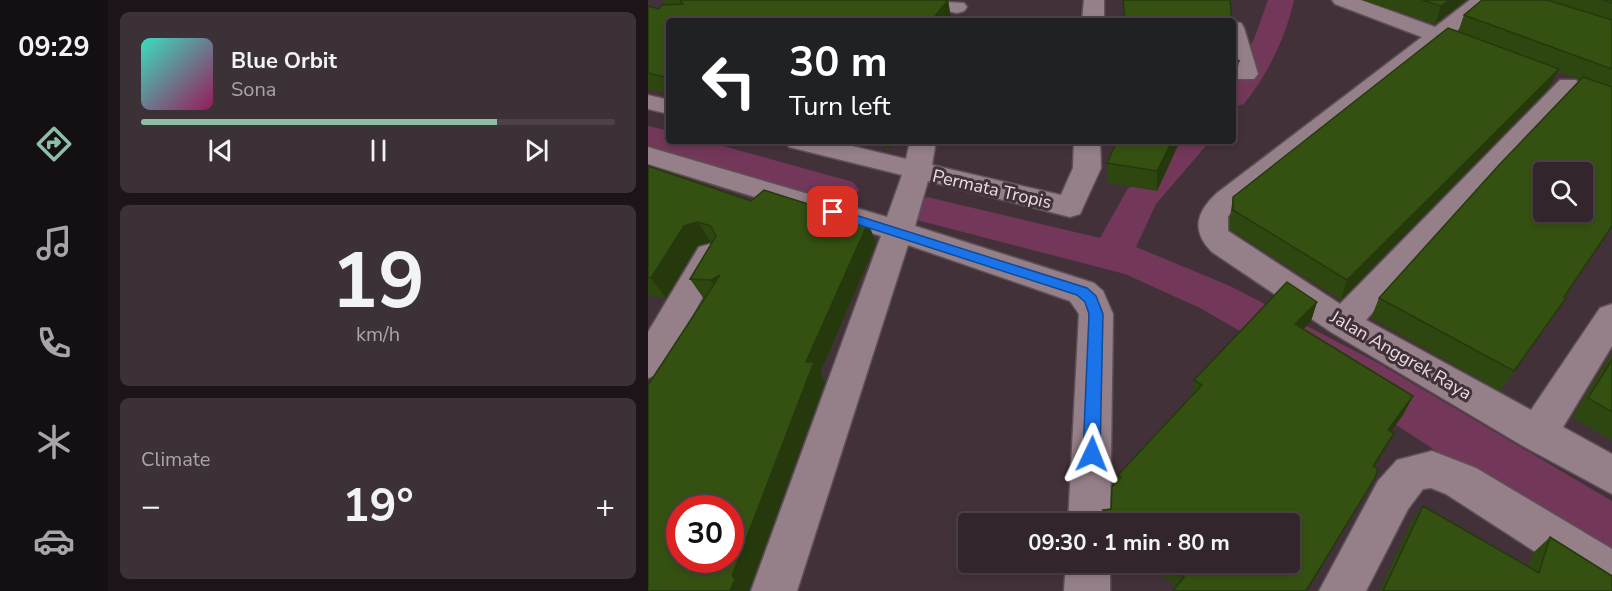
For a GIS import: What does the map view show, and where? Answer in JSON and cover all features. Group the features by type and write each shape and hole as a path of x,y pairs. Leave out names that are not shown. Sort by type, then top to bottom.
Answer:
{"street":[{"path":"919,0 957,9"},
{"path":"1093,18 1094,0"},
{"path":"1342,0 1470,48"},
{"path":"1438,36 1483,0"},
{"name":"Jalan Anggrek Raya","path":"1438,36 1227,200 1212,217 1210,229 1215,238 1343,323 1612,475"},
{"path":"1236,38 1246,74"},
{"path":"1343,323 1568,85"},
{"path":"648,102 666,106"},
{"path":"807,144 915,179"},
{"path":"774,591 915,179 922,144"},
{"name":"Permata Tropis","path":"915,179 1070,207 1088,168 1087,144"},
{"path":"648,155 900,224 1082,292 1091,300 1096,314 1089,513"},
{"path":"648,363 658,322 710,255"},
{"path":"1538,434 1612,317"},
{"path":"1342,591 1394,495 1411,473 1432,469 1461,481 1612,575"},
{"path":"1087,591 1088,573"}],"building":[{"path":"680,0 948,0 933,18 666,18 666,77 648,73 648,6 659,9 662,5 683,4"},
{"path":"1123,0 1230,0 1232,18 1125,18"},
{"path":"1422,0 1449,0 1441,6"},
{"path":"1482,0 1547,0 1612,20 1612,69 1464,15"},
{"path":"1448,28 1559,69 1347,280 1233,210 1233,197"},
{"path":"1583,77 1612,87 1612,226 1564,297 1566,298 1514,371 1379,298 1499,165"},
{"path":"1116,144 1170,144 1157,171 1107,163"},
{"path":"648,166 751,201 764,190 868,223 806,362 814,362 744,545 744,495 666,495 666,573 733,573 732,576 735,579 730,591 648,591 648,385 720,275 711,280 690,279 716,236 711,226 698,222 684,226 651,278 648,278"},
{"path":"1287,282 1317,302 1295,324 1413,396 1388,430 1394,433 1373,466 1378,469 1375,478 1306,591 1173,591 1184,577 1179,573 1300,573 1300,513 1106,513 1103,510 1111,509 1112,487 1121,477 1118,475 1202,385 1194,380"},
{"path":"1612,360 1612,412 1588,398"},
{"path":"1423,506 1539,573 1550,537 1612,576 1612,591 1383,591"}],"waterway":[{"path":"1236,94 1263,52 1274,26 1281,0"},
{"path":"648,136 666,141"},
{"path":"676,144 840,190"},
{"path":"1111,255 1140,199 1190,144"},
{"path":"927,210 1137,262 1215,297 1363,378 1612,533"}],"route":[{"path":"833,212 1082,292 1091,300 1096,314 1092,454"}]}
